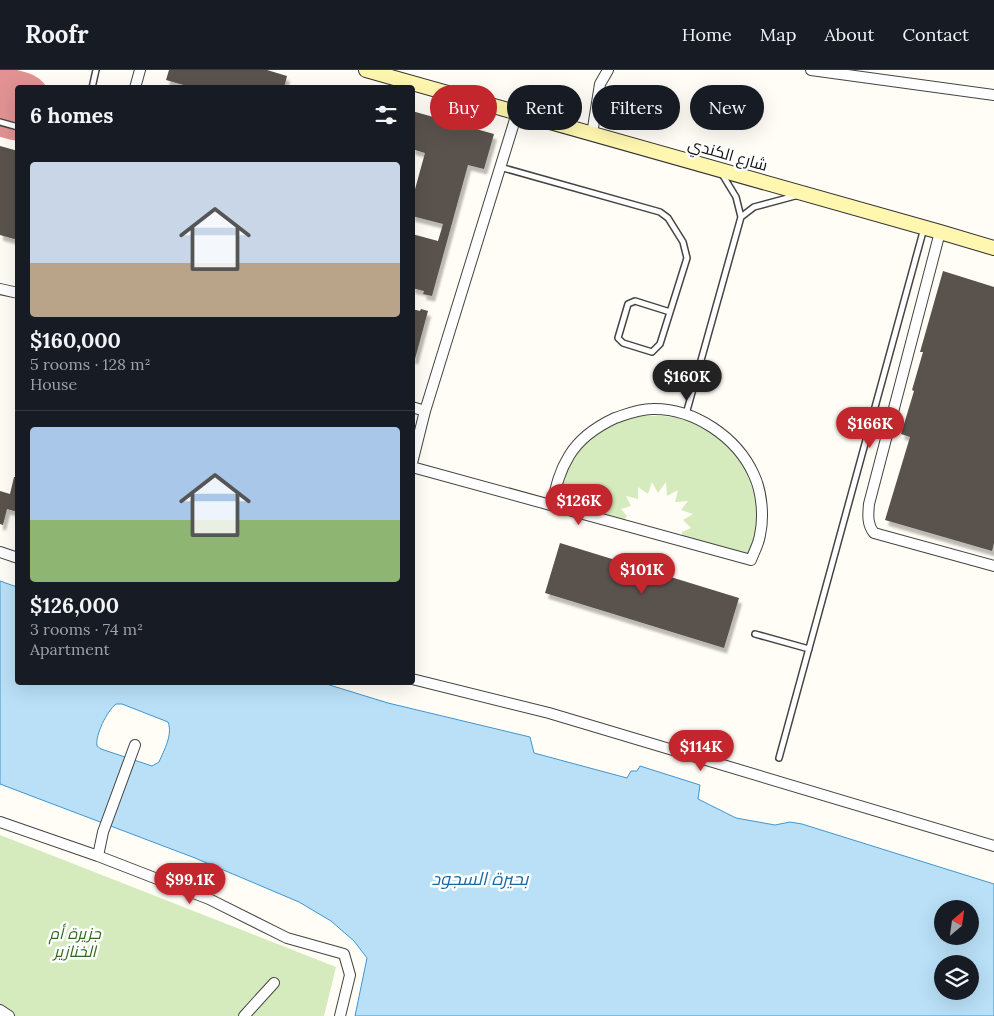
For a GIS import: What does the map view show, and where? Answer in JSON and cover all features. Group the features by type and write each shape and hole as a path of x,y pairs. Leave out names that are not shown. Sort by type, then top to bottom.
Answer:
{"street":[{"path":"136,85 140,70"},
{"name":"شارع الكندي","path":"366,70 507,110"},
{"path":"592,134 600,84 608,70"},
{"path":"811,70 994,95"},
{"path":"415,452 512,130"},
{"name":"شارع الكندي","path":"578,130 994,248"},
{"path":"940,232 869,504 868,522 874,533 994,566"},
{"path":"0,289 15,293"},
{"path":"415,408 426,411"},
{"path":"415,468 751,560 760,536 762,506 755,476 739,451 718,430 696,418 673,411 652,409 632,412 605,423 588,434 570,454 558,478 552,505"},
{"path":"0,552 15,557"},
{"path":"415,680 549,713 994,846"},
{"path":"98,856 104,832 135,745"},
{"path":"0,822 98,856 210,899 287,938 344,954 350,975 340,1016"},
{"path":"244,1016 274,983"},
{"path":"0,1010 10,1016"}],"lane":[{"path":"93,85 96,70"},
{"path":"0,122 15,126"},
{"path":"500,167 660,212 668,218 683,242 688,258 660,344 652,352 623,343 618,338 628,304 635,302 670,312"},
{"path":"686,414 741,217 736,197 720,170"},
{"path":"741,217 754,206 806,194"},
{"path":"779,758 924,227"},
{"path":"755,634 809,649"}],"green space":[{"path":"662,416 686,420 704,428 731,447 741,460 755,489 758,505 758,522 748,555 682,537 682,532 691,528 683,520 693,514 681,510 688,501 675,502 678,490 667,496 666,482 658,493 652,482 648,494 638,487 638,499 626,496 631,506 621,509 627,516 624,520 558,501 564,476 571,460 590,435 609,425 629,418"},
{"name":"جزيرة أم الخنازير","path":"0,835 336,967 324,1016 0,1016"}],"water":[{"name":"بحيرة السجود","path":"0,581 15,586 15,685 330,685 388,703 530,737 534,753 627,778 631,771 637,771 640,766 700,785 698,799 736,818 775,825 790,822 802,824 994,884 994,1016 355,1016 367,958 354,941 331,921 299,902 195,858 0,784","holes":["116,704 122,704 168,722 169,737 159,762 152,766 97,746 102,724"]}],"building":[{"path":"169,70 267,70 287,76 285,85 184,85 166,80"},
{"path":"415,112 430,116 430,130 480,130 494,134 484,169 468,165 432,296 423,294 424,291 415,289 415,235 438,241 443,224 415,217 415,189 425,153 415,150"},
{"path":"0,146 15,150 15,239 0,235"},
{"path":"943,271 994,287 994,543 992,551 885,520 910,437 901,434 923,352 920,352"},
{"path":"415,310 428,311 415,359"},
{"path":"15,477 15,511 7,509 3,525 0,524 0,491 10,494"},
{"path":"560,543 739,598 724,648 545,593"}],"runway":[{"path":"0,101 15,105"}]}
